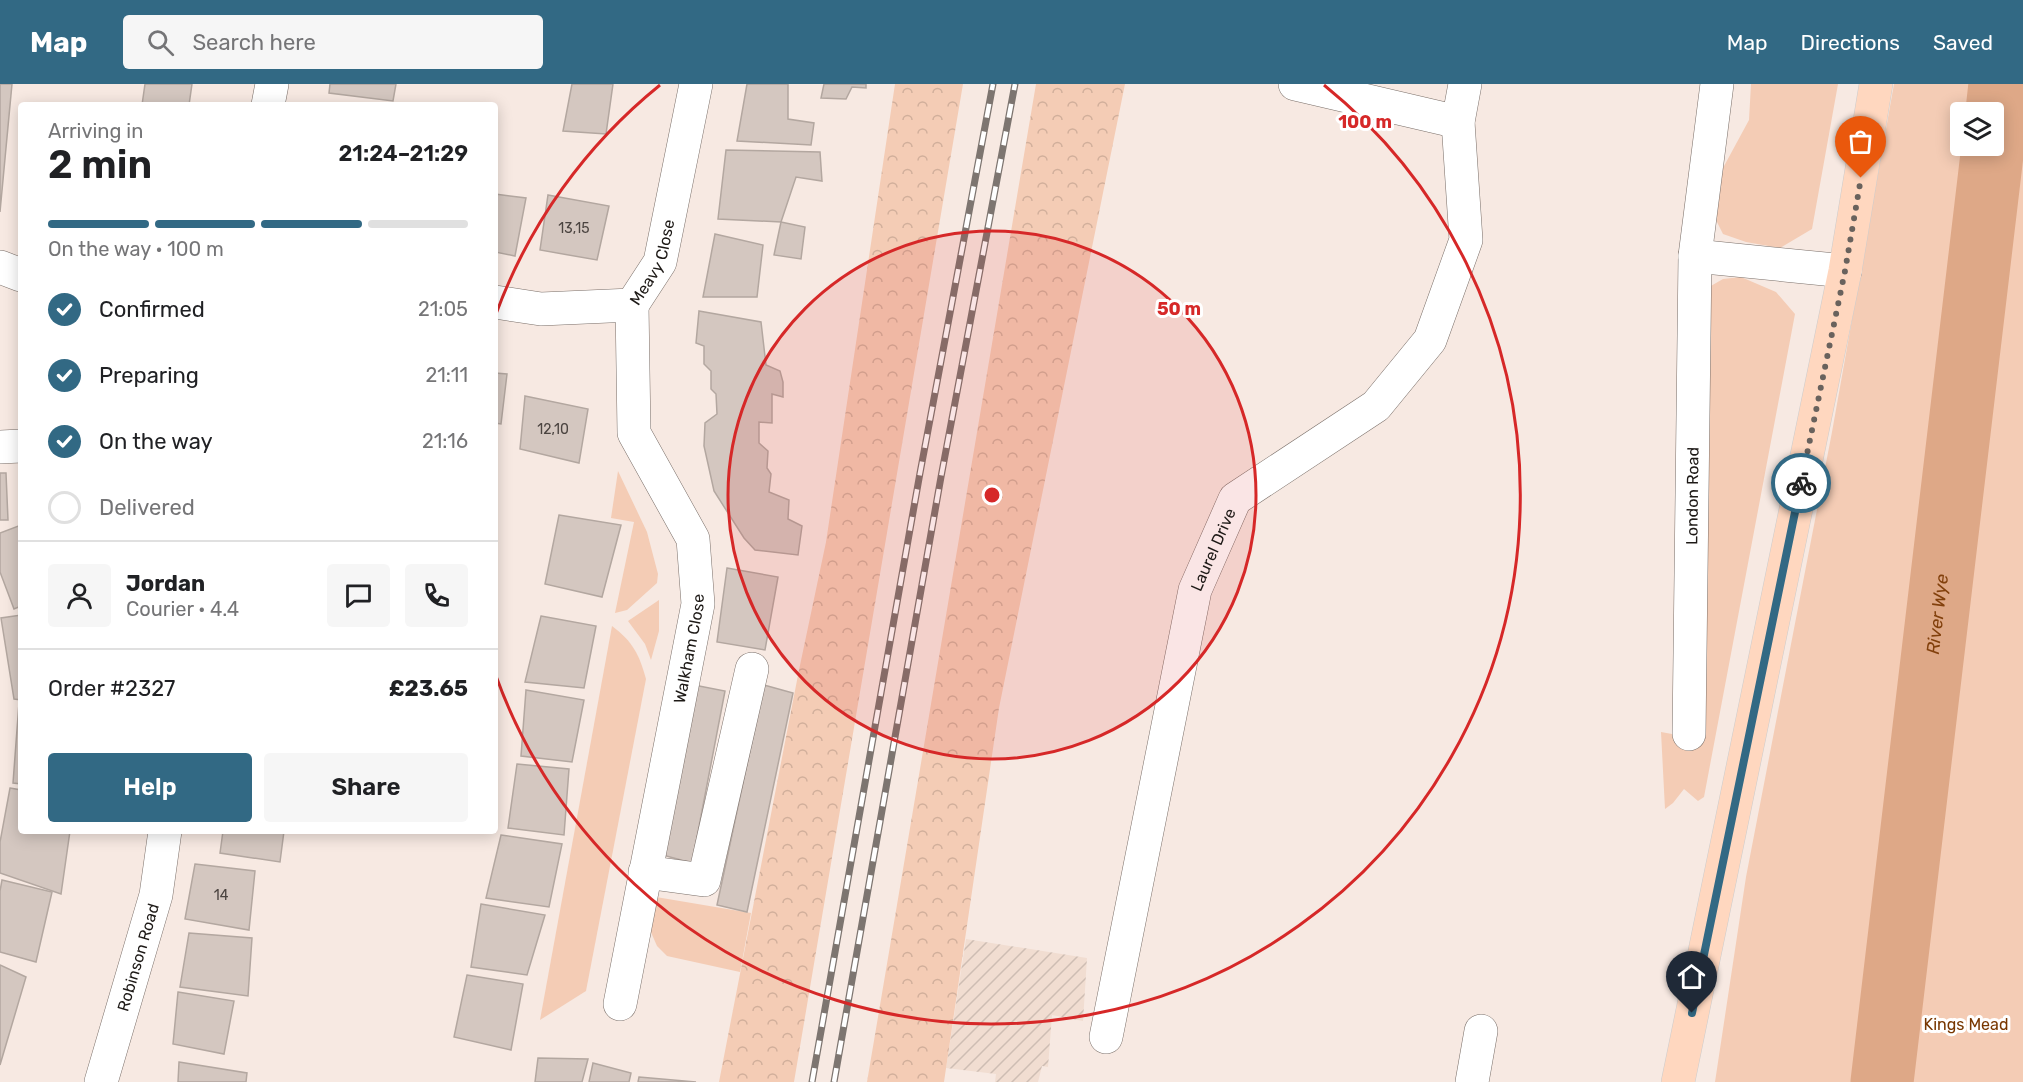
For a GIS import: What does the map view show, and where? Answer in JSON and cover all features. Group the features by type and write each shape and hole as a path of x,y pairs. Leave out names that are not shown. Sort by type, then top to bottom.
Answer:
{"main road":[{"path":"1678,1082 1845,271 1876,84"}],"street":[{"path":"269,102 272,84"},
{"name":"Meavy Close","path":"498,302 541,309 632,305 660,262 696,84"},
{"path":"1294,84 1458,122"},
{"name":"Laurel Drive","path":"1106,1037 1195,591 1235,499 1376,406 1430,340 1466,240 1458,122 1465,84"},
{"name":"London Road","path":"1689,734 1695,256 1717,84"},
{"path":"1695,256 1845,271"},
{"path":"0,267 18,274"},
{"name":"Walkham Close","path":"620,1004 698,604 693,539 634,433 632,305"},
{"path":"0,447 18,446"},
{"path":"645,872 704,880 752,669"},
{"name":"Robinson Road","path":"101,1082 156,895 165,834"},
{"path":"1472,1082 1480,1031"}],"shaded area":[{"path":"966,939 1087,958 1083,1021 1052,1015 1048,1067 1042,1066 1038,1082 995,1082 996,1074 946,1068"}],"green space":[{"path":"895,84 963,84 794,1082 719,1082 826,542"},
{"path":"1036,84 1125,84 999,708 944,1082 867,1082"},
{"path":"1751,84 1838,84 1812,229 1780,248 1746,242 1723,234 1713,214 1717,179 1749,120"},
{"path":"1894,84 1973,84 1971,102 1950,102 1950,156 1965,156 1861,1082 1715,1082 1746,877 1832,432"},
{"name":"Kings Mead","path":"2011,84 2023,84 2023,1082 1903,1082 2004,156"},
{"path":"1741,277 1776,292 1795,314 1704,797 1698,801 1684,789 1665,809 1661,732 1694,738 1702,291 1723,279"},
{"path":"618,471 647,532 658,574 657,583 627,610 615,613 634,522 611,518"},
{"path":"659,600 659,631 651,660 645,644 628,621"},
{"path":"612,626 634,649 646,679 586,991 540,1020"},
{"path":"656,897 751,913 740,972 667,956 657,946 650,930"}],"building":[{"path":"0,84 12,84 0,212"},
{"path":"145,84 192,84 189,102 142,102"},
{"path":"330,84 396,84 393,101 329,93"},
{"path":"572,84 613,84 606,134 563,131"},
{"path":"747,84 788,84 788,119 814,123 811,145 737,141"},
{"path":"824,84 866,84 866,88 852,87 846,99 821,98"},
{"path":"726,150 820,152 822,181 796,177 781,222 718,219"},
{"path":"498,194 526,198 515,256 498,253"},
{"path":"548,195 609,206 597,260 540,250"},
{"path":"781,222 805,227 801,259 774,255"},
{"path":"715,234 763,245 757,297 703,297"},
{"path":"699,311 761,322 766,365 780,371 783,397 772,394 772,423 759,422 759,443 768,451 767,468 771,474 769,492 789,500 788,519 802,526 798,555 755,550 744,538 714,491 704,446 705,423 717,414 716,394 711,389 711,371 704,364 704,346 696,343"},
{"path":"498,373 507,374 501,424 498,424"},
{"path":"525,396 588,409 579,463 520,449"},
{"path":"0,473 6,473 8,520 0,520"},
{"path":"559,515 621,525 602,597 545,584"},
{"path":"18,526 18,607 14,609 0,572 0,533"},
{"path":"727,568 778,577 765,650 717,642"},
{"path":"18,615 18,700 14,699 1,618"},
{"path":"541,616 596,626 584,688 525,682"},
{"path":"694,685 725,691 692,863 659,854"},
{"path":"764,685 793,693 747,912 717,905"},
{"path":"526,690 584,700 572,762 521,756"},
{"path":"18,716 18,784 13,783"},
{"path":"517,764 569,769 564,835 508,828"},
{"path":"10,788 18,789 18,834 70,834 61,894 0,873 0,842"},
{"path":"223,834 284,834 280,862 220,853"},
{"path":"501,835 562,844 549,907 486,898"},
{"path":"195,864 255,871 249,930 185,919"},
{"path":"2,880 52,892 36,962 0,952"},
{"path":"481,904 545,915 527,975 471,967"},
{"path":"189,933 252,938 248,996 180,987"},
{"path":"0,965 26,977 0,1065"},
{"path":"467,975 523,984 511,1050 454,1037"},
{"path":"178,992 234,1001 224,1054 173,1044"},
{"path":"538,1058 588,1059 582,1082 535,1082"},
{"path":"179,1062 247,1073 246,1082 178,1082"},
{"path":"593,1063 631,1073 629,1082 589,1082"},
{"path":"639,1077 696,1082 638,1082"}],"waterway":[{"name":"River Wye","path":"1998,102 2000,84"},
{"name":"River Wye","path":"1882,1082 1992,156"}],"railway":[{"path":"812,1082 920,473 993,84"},
{"path":"834,1082 941,477 1015,84"}],"way so far":[{"path":"1801,483 1845,271 1861,178"}],"route":[{"path":"1692,1013 1801,483"}]}
